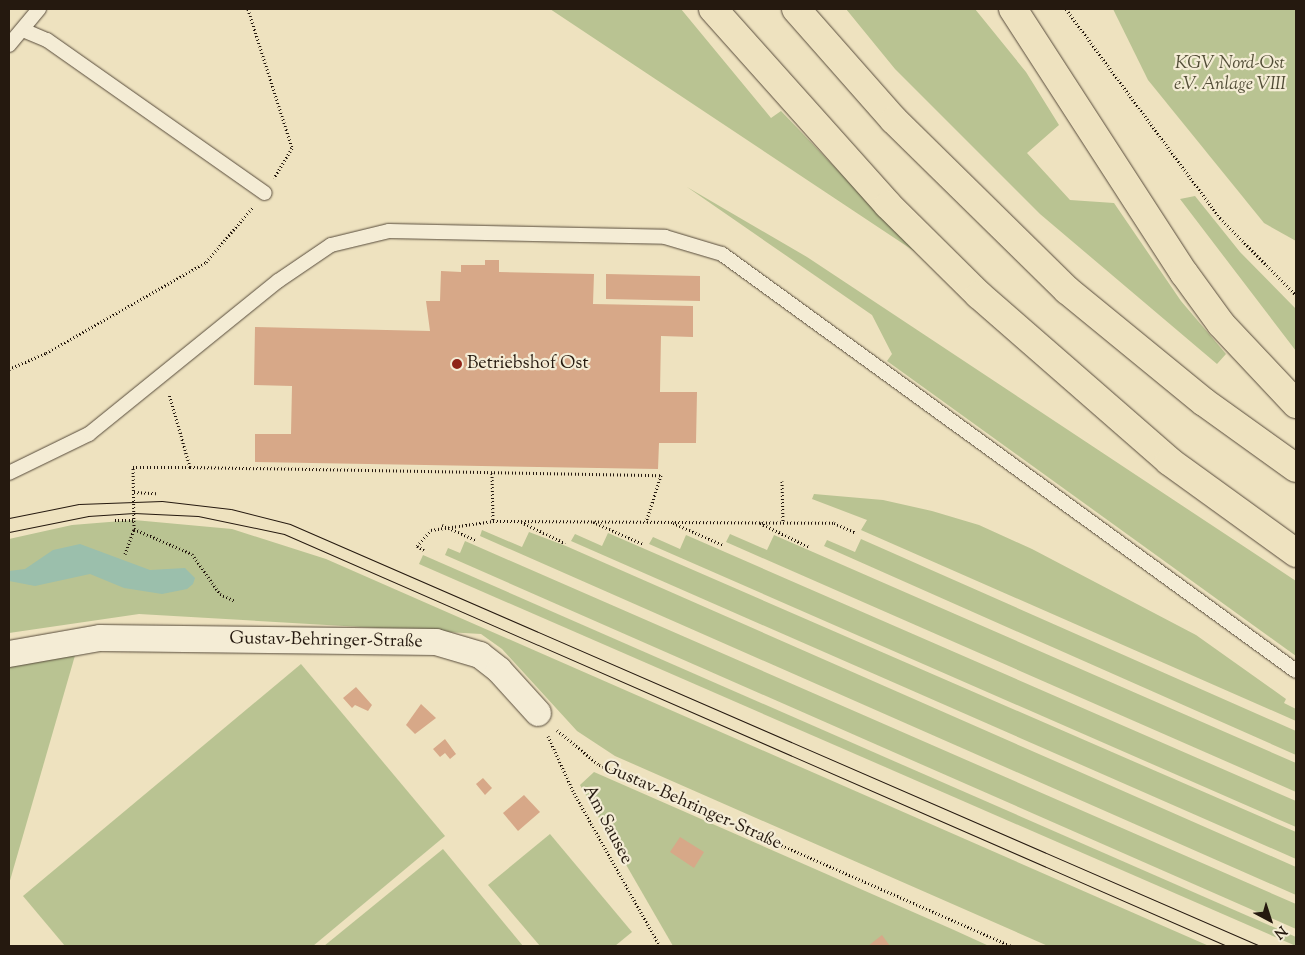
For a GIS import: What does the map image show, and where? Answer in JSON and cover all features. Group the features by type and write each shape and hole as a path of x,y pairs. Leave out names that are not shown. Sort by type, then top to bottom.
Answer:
{"highway":[{"path":"713,9 888,205 979,295 1169,461 1296,553"},
{"path":"796,9 894,120 1066,290 1204,402 1296,468"},
{"path":"1012,9 1184,273 1222,324 1296,404"}],"street":[{"name":"Gustav-Behringer-Straße","path":"9,654 100,638 436,642 480,655 499,670 538,713"}],"lane":[{"path":"9,45 39,9"},
{"path":"23,30 47,40 265,193"},
{"path":"9,473 89,434 310,257 358,235 418,231 665,237 700,244 722,254 1296,671"}],"path":[{"path":"9,369 46,353 206,262 265,193 292,148 248,9"},
{"path":"1066,9 1220,218 1296,295"},
{"path":"157,381 173,399 190,467"},
{"path":"125,554 134,529 133,467 661,475 646,522"},
{"path":"492,472 493,521"},
{"path":"782,481 783,522"},
{"path":"134,492 156,494"},
{"path":"115,520 134,520"},
{"path":"424,550 417,546 421,539 442,525 493,521 834,523 856,533"},
{"path":"518,521 565,543"},
{"path":"591,521 643,544"},
{"path":"671,522 723,545"},
{"path":"759,522 809,547"},
{"path":"442,525 476,540"},
{"path":"134,529 192,554 220,594 234,601"},
{"name":"Am Sausee","path":"538,713 574,793 660,946"},
{"name":"Gustav-Behringer-Straße","path":"538,713 599,766 1011,946"}],"green space":[{"path":"550,9 681,9 771,118 781,111 917,253"},
{"path":"846,9 975,9 1026,72 1059,125 1027,153 1070,200 1114,203 1181,301 1226,354 1217,364 1040,214 895,69"},
{"name":"KGV Nord-Ost e.V. Anlage VIII","path":"1113,9 1296,9 1296,241 1264,223 1148,80"},
{"path":"687,187 807,257 1296,581 1296,656 887,361 892,354 872,315"},
{"path":"1195,196 1240,252 1296,309 1296,351 1180,199"},
{"path":"814,494 883,500 932,511 979,525 1032,549 1196,635 1286,699 1284,703 1296,709 1296,721 861,530 867,520 812,499"},
{"path":"134,520 232,529 326,559 1209,946 1048,946 615,756 577,731 502,649 481,634 139,614 9,633 9,539 72,525"},
{"path":"482,530 522,547 529,532 566,546 1296,867 1296,895 480,536"},
{"path":"608,533 1296,832 1296,859 571,541 575,534 602,546"},
{"path":"730,534 767,550 774,535 1296,763 1296,792 726,542"},
{"path":"686,535 1296,801 1296,827 649,544 653,537 680,549"},
{"path":"861,539 1296,731 1296,755 824,546 827,540 855,552"},
{"path":"465,541 1296,904 1296,929 445,555 448,548 460,553"},
{"path":"423,555 1296,937 1296,946 419,564"},
{"path":"76,652 9,884 9,666"},
{"path":"301,664 445,836 313,946 65,946 23,896"},
{"path":"594,772 989,946 673,946 580,785"},
{"path":"550,834 632,932 615,946 540,946 488,885"},
{"path":"443,849 523,946 324,946"}],"shaded area":[{"path":"80,544 150,570 185,568 195,578 193,584 187,589 162,594 124,588 90,574 35,586 9,581 9,571 25,569 53,550"}],"building":[{"name":"Betriebshof Ost","path":"485,260 499,260 499,272 594,274 593,304 693,306 693,337 661,336 660,392 697,392 696,443 659,443 658,469 255,462 255,434 291,434 292,386 254,385 255,327 430,331 426,301 440,301 441,271 461,272 461,265 485,265"},
{"path":"606,274 700,276 700,301 606,299"},
{"path":"356,687 372,705 368,711 355,705 352,708 343,698"},
{"path":"421,704 436,718 415,734 406,725"},
{"path":"445,739 456,754 450,759 445,753 440,757 433,749"},
{"path":"483,778 492,788 485,795 476,784"},
{"path":"524,795 540,812 518,831 503,813"},
{"path":"680,837 704,852 694,868 670,852"},
{"path":"882,935 890,946 868,946"}],"tram line":[{"path":"9,518 79,504 162,501 231,509 290,524 1260,946"},
{"path":"9,532 88,516 134,513 198,516 284,534 1227,946"}],"place":[{"name":"Betriebshof Ost","path":"457,364"}]}
